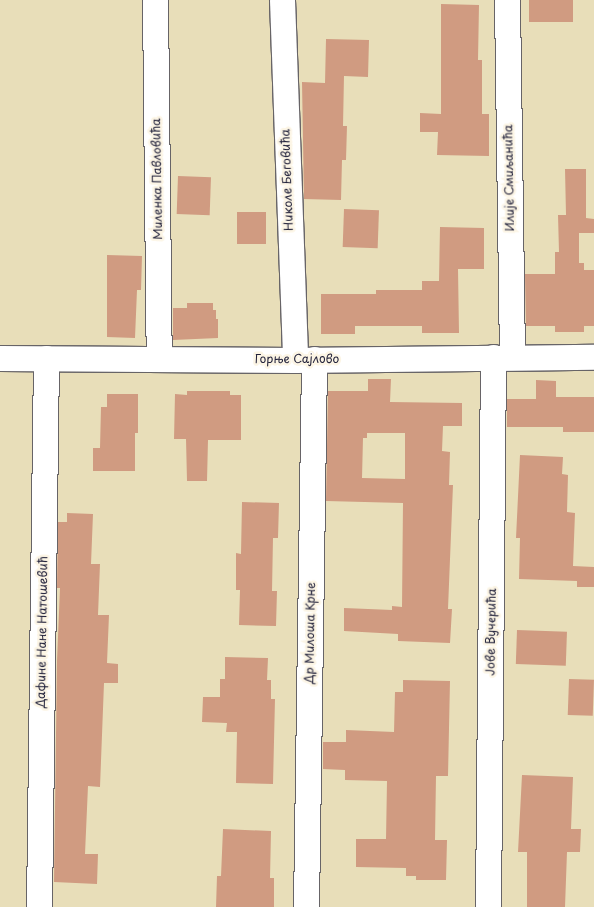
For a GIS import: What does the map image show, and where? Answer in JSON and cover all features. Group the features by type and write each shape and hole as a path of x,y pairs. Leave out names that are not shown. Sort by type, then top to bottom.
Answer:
{"street":[{"name":"Миленка Павловића","path":"155,0 159,358"},
{"name":"Николе Беговића","path":"282,0 304,359"},
{"name":"Илије Смиљанића","path":"503,357 507,0"},
{"name":"Јове Вучерића","path":"488,907 503,357"},
{"name":"Горње Сајлово","path":"0,358 304,359 594,357"},
{"name":"Дафине Нане Натошевић","path":"39,907 46,358"},
{"name":"Др Милоша Крне","path":"304,359 306,907"}],"building":[{"path":"529,0 573,0 573,22 529,22"},
{"path":"441,4 479,5 478,60 482,60 482,114 489,114 489,156 437,155 438,132 420,132 420,113 441,114"},
{"path":"326,39 369,40 368,77 344,76 343,126 347,126 346,160 342,160 341,200 304,199 302,82 325,83"},
{"path":"565,169 586,169 586,218 594,219 594,233 579,233 579,263 584,263 584,270 594,270 594,326 584,326 584,332 555,332 555,326 526,326 525,274 555,274 555,252 559,252 558,215 566,215"},
{"path":"178,176 211,177 210,215 177,214"},
{"path":"344,209 379,210 378,248 343,247"},
{"path":"237,212 266,212 266,244 237,244"},
{"path":"440,227 484,228 484,269 458,269 459,333 422,333 422,326 355,326 355,334 321,334 321,294 376,294 376,290 422,290 422,281 439,281"},
{"path":"107,255 142,256 141,290 137,290 135,338 107,337"},
{"path":"187,303 213,303 213,310 216,310 216,319 218,319 218,338 173,340 173,308 187,308"},
{"path":"368,379 391,379 390,402 462,403 462,426 443,426 442,451 450,452 449,485 453,485 448,609 452,609 450,643 398,641 398,634 344,631 344,608 392,610 392,606 402,607 403,503 326,501 328,391 368,391","holes":["367,433 405,433 405,479 362,478 363,438 367,438"]},
{"path":"536,380 556,381 556,397 594,397 594,432 563,432 563,427 507,427 507,399 536,399"},
{"path":"187,391 230,391 230,395 241,395 241,440 208,440 207,481 187,481 186,439 174,439 175,394 187,395"},
{"path":"107,394 138,394 138,433 135,433 135,471 93,471 93,448 100,448 101,407 107,407"},
{"path":"520,455 563,457 562,474 568,475 567,512 575,513 573,566 594,567 594,587 577,587 577,581 519,579 520,538 516,538"},
{"path":"242,502 279,503 278,538 273,538 272,591 277,591 276,626 239,625 240,590 236,590 236,553 241,554"},
{"path":"67,513 93,514 91,564 100,564 98,615 109,615 107,663 118,664 118,683 104,683 100,787 88,786 85,854 98,854 97,884 54,882 57,661 60,588 57,588 58,522 67,522"},
{"path":"517,630 567,632 566,666 516,664"},
{"path":"225,657 268,658 267,680 271,680 271,699 275,699 273,784 236,783 237,732 226,732 227,723 202,722 203,697 220,697 220,679 225,679"},
{"path":"569,679 594,680 593,716 568,715"},
{"path":"403,680 450,681 448,776 436,776 435,840 447,840 446,880 416,880 416,876 406,876 406,868 356,867 356,839 386,839 387,781 345,780 345,770 323,769 323,742 346,742 346,730 394,732 395,692 403,692"},
{"path":"522,775 573,777 571,829 581,829 580,852 567,852 565,907 527,907 527,852 518,852"},
{"path":"223,829 271,831 270,878 274,878 274,907 216,907 217,876 221,876"}]}
